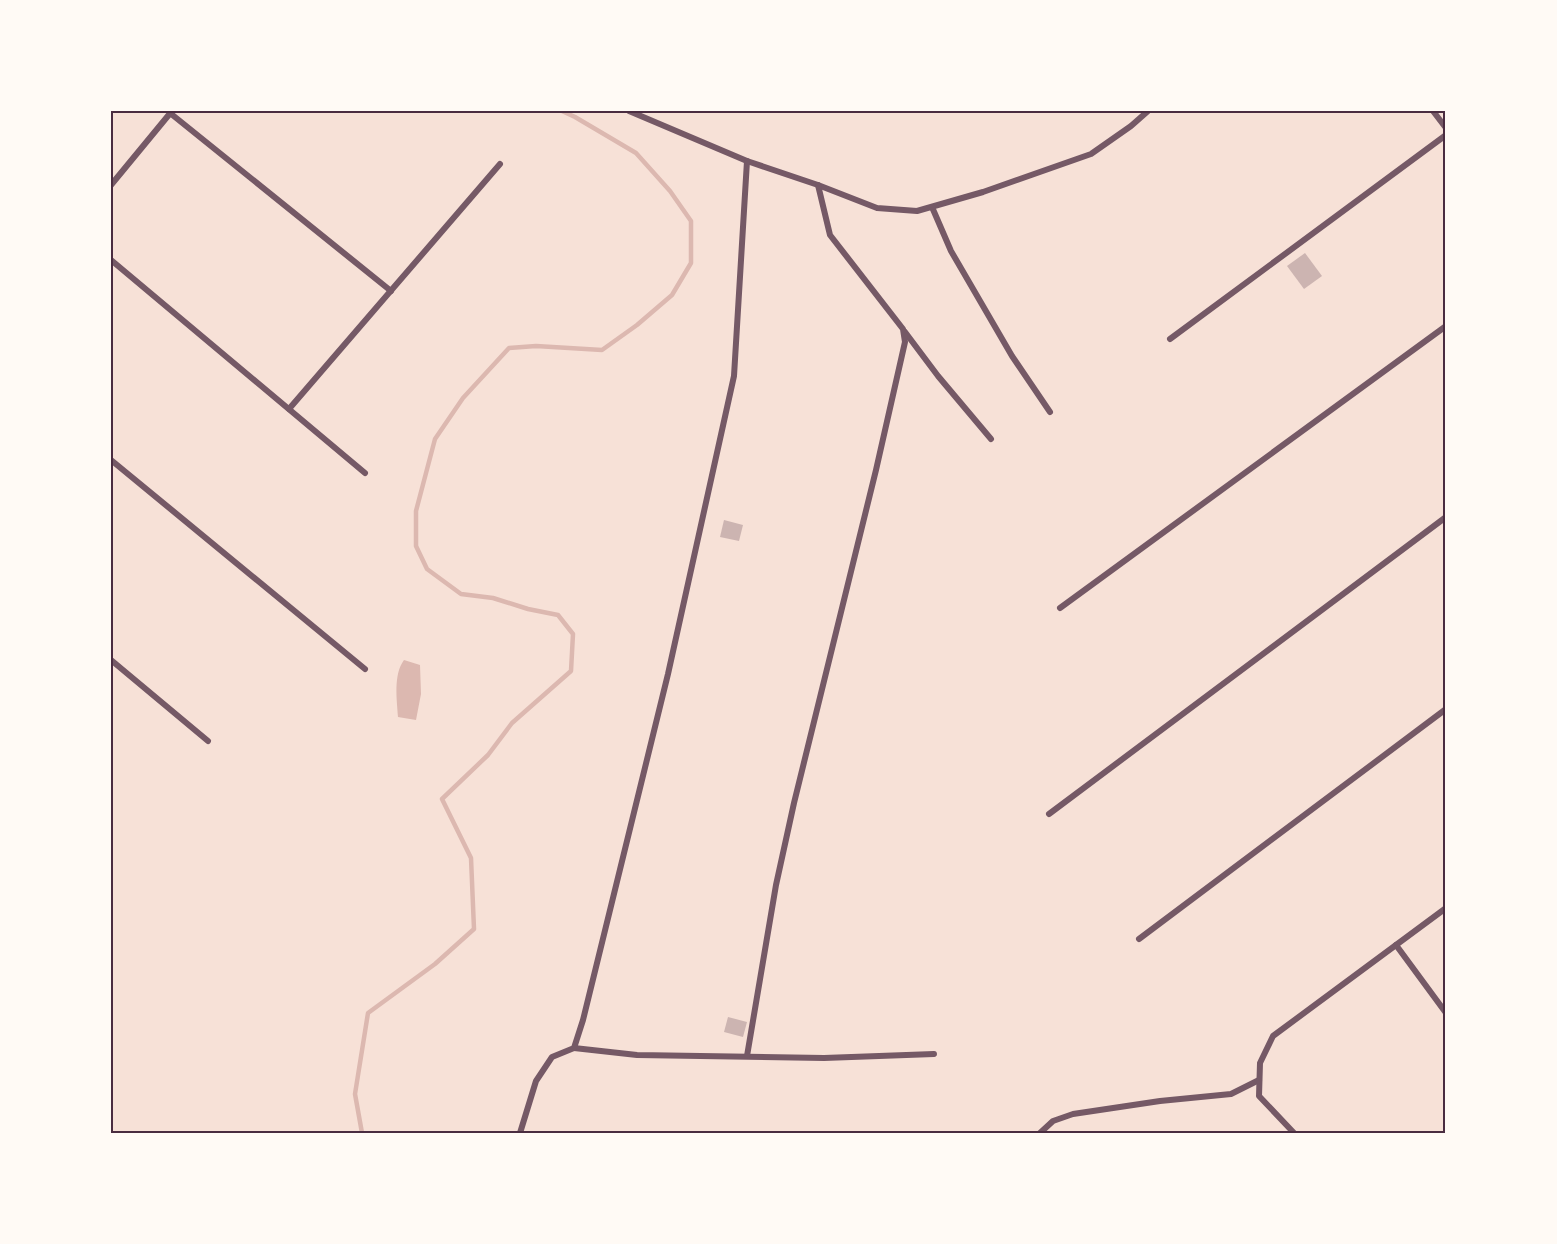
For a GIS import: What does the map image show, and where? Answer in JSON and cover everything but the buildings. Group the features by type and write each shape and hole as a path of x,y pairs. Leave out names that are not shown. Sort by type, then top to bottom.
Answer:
{"street":[{"path":"629,111 747,161 877,208 917,212 983,192 1091,154 1148,111"},
{"path":"1433,111 1446,128"},
{"path":"111,185 171,112 391,291"},
{"path":"1170,339 1446,135"},
{"path":"574,1048 583,1020 668,674 734,376 747,161"},
{"path":"289,409 500,164"},
{"path":"818,185 830,235 938,375 991,439"},
{"path":"932,207 951,251 1012,356 1050,412"},
{"path":"111,260 365,473"},
{"path":"1060,608 1446,326"},
{"path":"747,1056 776,885 879,458 905,342 903,329"},
{"path":"111,460 365,669"},
{"path":"1049,814 1446,517"},
{"path":"111,660 208,741"},
{"path":"1139,939 1446,709"},
{"path":"1294,1133 1259,1096 1260,1063 1273,1036 1446,908"},
{"path":"1396,945 1446,1013"},
{"path":"520,1133 536,1081 552,1057 574,1048 637,1055 824,1058 934,1054"},
{"path":"1040,1133 1053,1121 1073,1114 1160,1101 1231,1094 1259,1080"}],"shaded area":[{"path":"404,660 420,665 421,694 416,720 398,717 397,680"}],"waterway":[{"path":"362,1133 355,1094 368,1013 435,964 474,929 471,858 442,799 488,755 512,723 571,671 573,634 558,615 493,598 461,594 427,569 416,546 416,511 435,439 463,398 509,348 536,346 602,350 637,325 672,295 691,263 691,221 670,191 636,153 562,111"}]}
